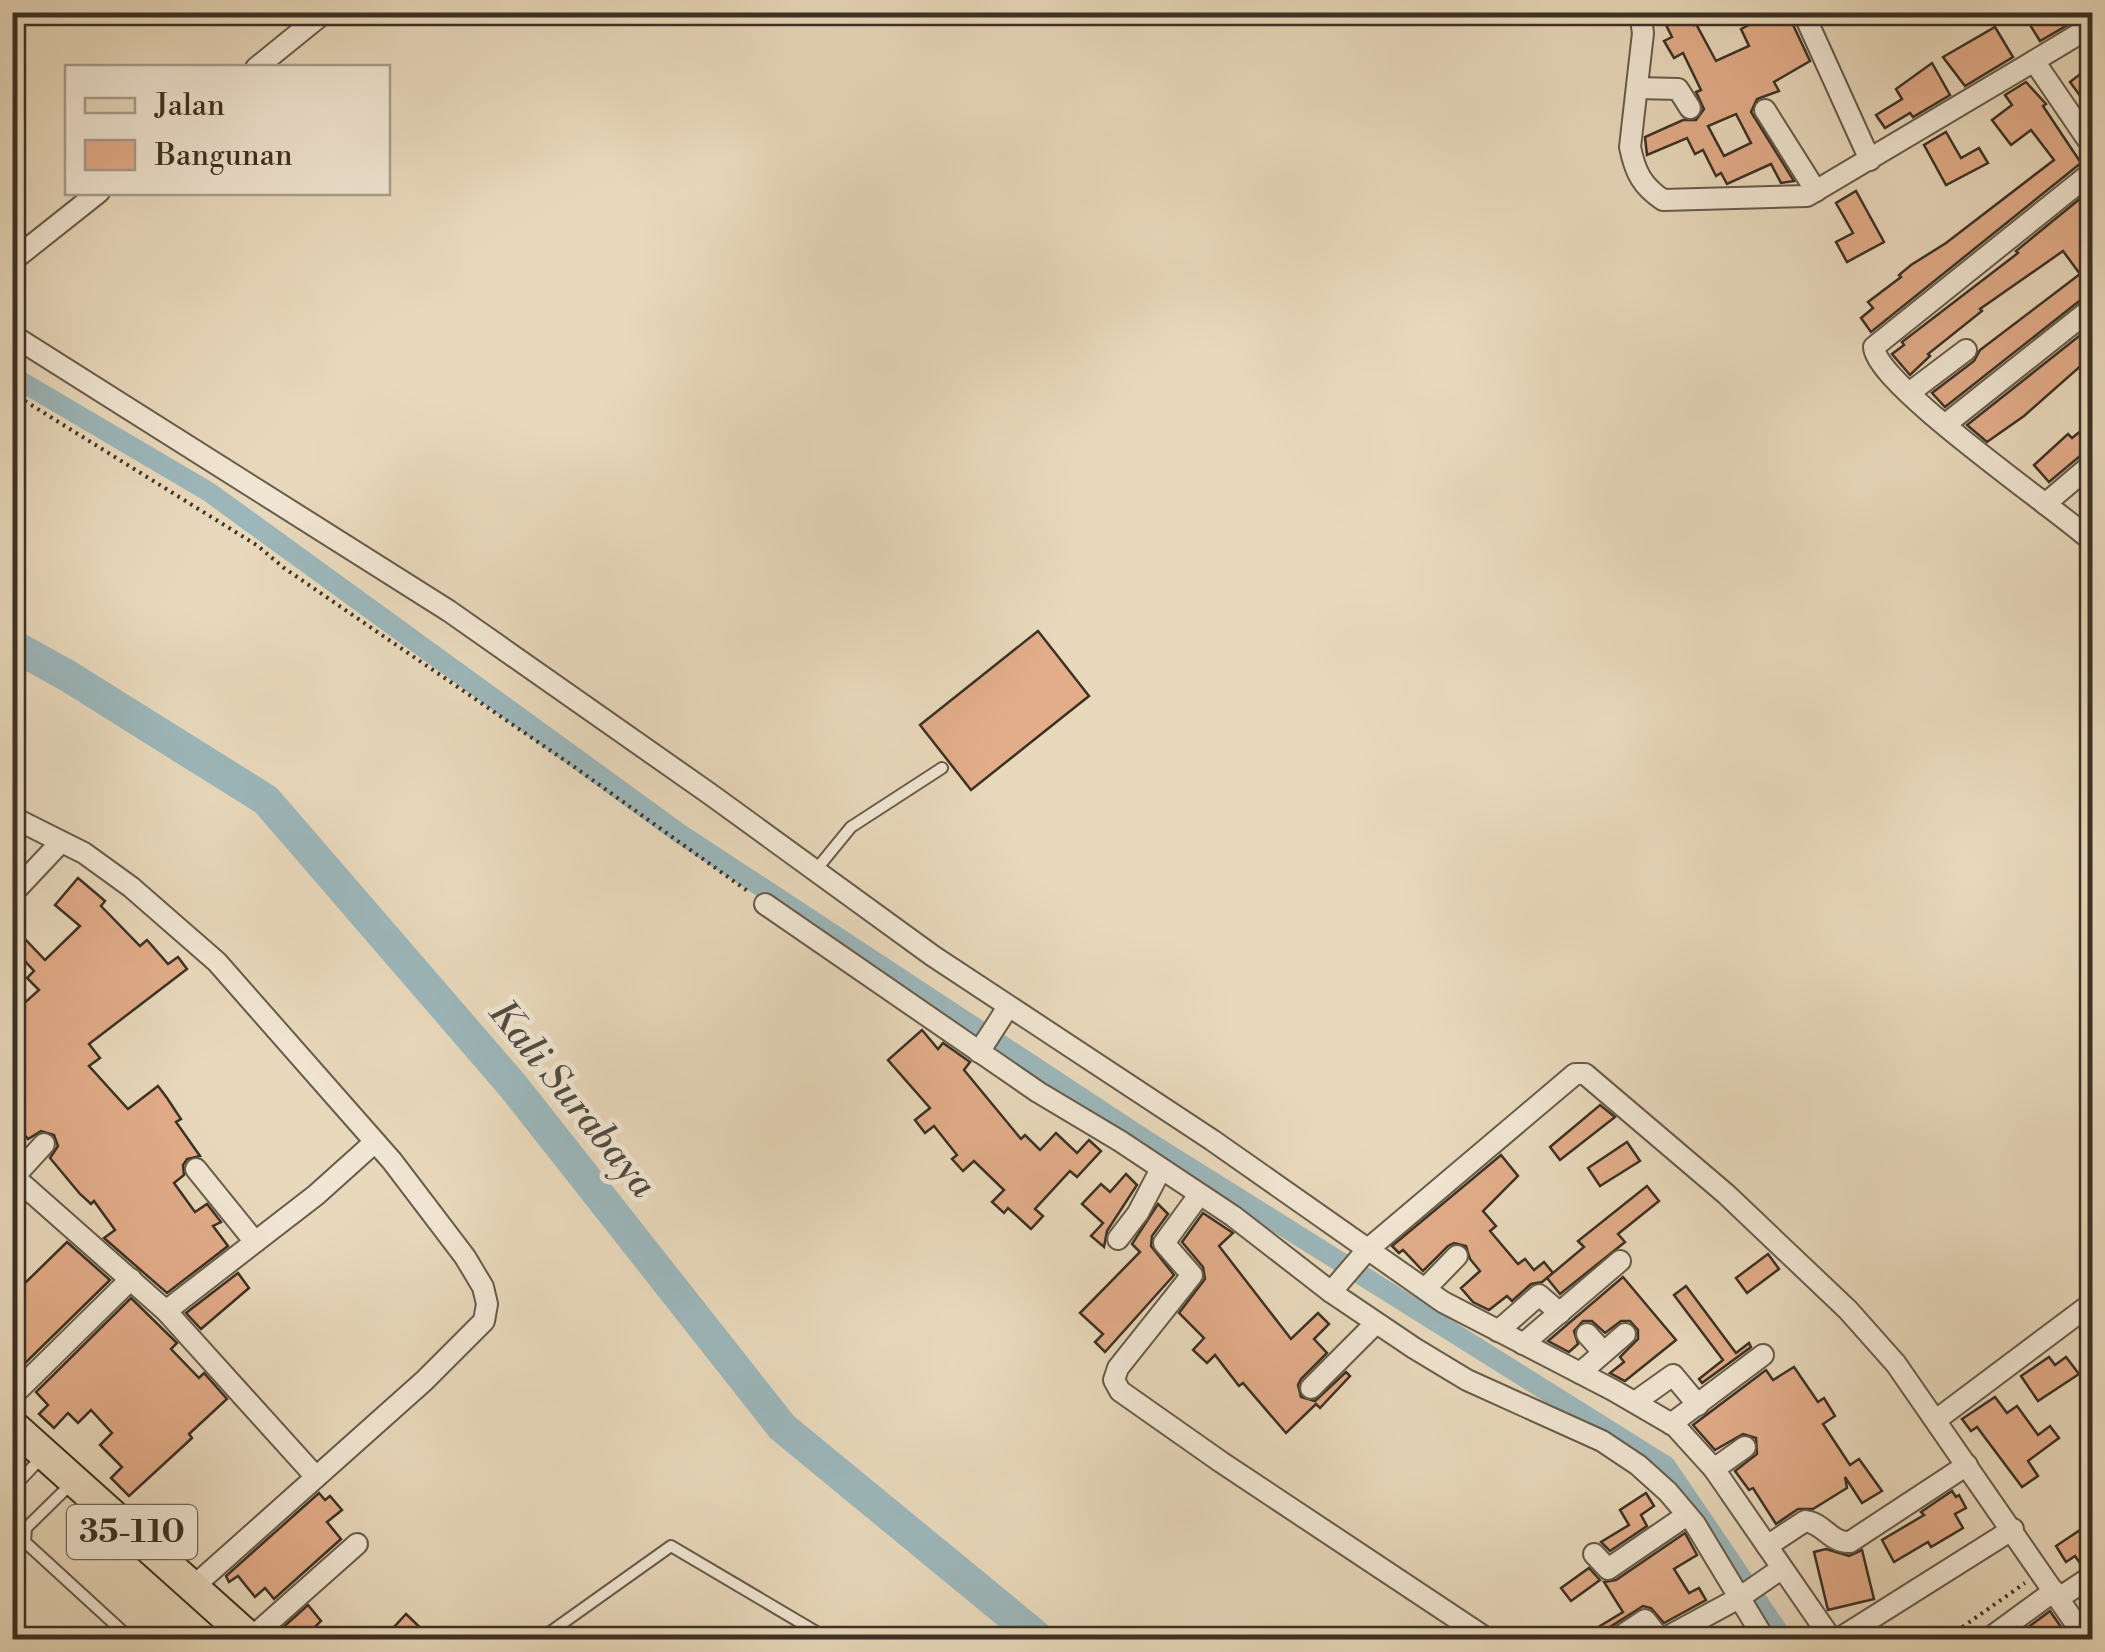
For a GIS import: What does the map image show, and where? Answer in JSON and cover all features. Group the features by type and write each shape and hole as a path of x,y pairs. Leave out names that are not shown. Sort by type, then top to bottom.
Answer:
{"main road":[{"name":"35-110","path":"12,1425 252,1639"}],"street":[{"path":"260,65 324,12"},
{"path":"1640,12 1643,34 1630,147 1642,182 1663,200 1807,196 2092,26"},
{"path":"1804,12 1870,160"},
{"path":"2034,61 2092,146"},
{"path":"1637,88 1678,89 1690,108"},
{"path":"1765,110 1816,191"},
{"path":"2088,530 2045,504 1977,453 1909,394 1874,355 1878,341 2092,172"},
{"path":"12,261 95,195"},
{"path":"1946,424 2092,308"},
{"path":"12,335 449,612 710,794 1004,1014 1212,1140 1359,1256 1671,1424 1714,1469 1767,1546 1776,1573 1835,1640 2012,1529"},
{"path":"1909,394 1966,350"},
{"path":"2045,504 2092,464"},
{"path":"17,825 62,842 132,887 217,962 375,1142 465,1257 483,1287 487,1304 484,1321 424,1381 194,1587"},
{"path":"13,893 62,842"},
{"path":"765,904 1234,1216 1376,1323 1467,1380 1602,1441 1652,1477 1687,1514 1764,1640"},
{"path":"981,1048 1004,1014"},
{"path":"1333,1288 1359,1256 1575,1074 1585,1074 1726,1194 1848,1310 1896,1364 2087,1640"},
{"path":"166,1311 316,1195 375,1142"},
{"path":"44,1144 13,1177 166,1311 316,1478"},
{"path":"196,1169 255,1242"},
{"path":"1118,1239 1138,1213 1161,1169"},
{"path":"1199,1194 1164,1243 1192,1275 1118,1368 1114,1380 1120,1391 1489,1640"},
{"path":"1425,1289 1457,1256"},
{"path":"1523,1344 1620,1261"},
{"path":"12,1396 130,1278"},
{"path":"1498,1331 1539,1295 1560,1313"},
{"path":"1936,1420 2092,1303"},
{"path":"1311,1388 1376,1323"},
{"path":"1587,1334 1603,1352"},
{"path":"1580,1374 1626,1334"},
{"path":"1671,1424 1763,1355"},
{"path":"1635,1402 1673,1375 1698,1404"},
{"path":"1714,1469 1744,1447"},
{"path":"1767,1546 1805,1521 1815,1522 1834,1540 1850,1542 1967,1465"},
{"path":"1594,1554 1608,1569 1687,1514"},
{"path":"252,1639 357,1544"},
{"path":"1615,1640 1644,1620 1659,1638 1665,1638 1741,1597 1776,1573"},
{"path":"1986,1640 2092,1576"}],"lane":[{"path":"814,872 851,827 942,768"},
{"path":"12,1489 44,1454"},
{"path":"75,1481 26,1528 25,1542 132,1640"},
{"path":"539,1640 671,1546 830,1640"}],"path":[{"path":"12,393 258,546 765,904"},
{"path":"1944,1640 2041,1572"}],"building":[{"path":"1687,12 1716,61 1749,46 1741,29 1755,22 1750,12 1787,12 1810,61 1774,82 1779,91 1757,99 1751,112 1794,181 1781,183 1771,164 1727,184 1721,173 1716,176 1703,150 1695,154 1687,138 1647,155 1645,137 1683,120 1696,120 1704,109 1696,92 1701,90 1683,53 1674,58 1664,41 1672,37 1664,21","holes":["1736,114 1751,143 1724,156 1708,126"]},
{"path":"2022,12 2090,12 2040,41"},
{"path":"1995,27 2013,57 1965,86 1943,57"},
{"path":"1932,63 1950,95 1885,128 1876,115 1902,99 1896,89"},
{"path":"2092,65 2092,112 2070,82"},
{"path":"2026,82 2046,104 2043,106 2081,163 1871,332 1861,318 1873,308 1868,302 1911,265 2054,160 2031,130 2011,145 1992,120 2012,105 2005,95"},
{"path":"1946,132 1961,158 1979,148 1988,163 1946,185 1924,145"},
{"path":"2092,189 2092,207 2086,212 2092,220 2092,291 1945,407 1932,393 1974,361 1980,350 2080,274 2063,251 1980,309 1910,375 1892,354"},
{"path":"1856,191 1884,242 1847,262 1836,242 1853,233 1836,203"},
{"path":"2088,329 2092,335 2092,356 2024,416 1987,442 1967,425"},
{"path":"2092,422 2092,446 2049,482 2034,465 2068,434 2072,438"},
{"path":"1038,631 1089,696 971,790 920,725"},
{"path":"78,878 105,901 101,906 140,946 147,940 168,964 178,957 187,969 89,1044 100,1058 89,1066 128,1109 158,1086 167,1098 181,1119 176,1122 200,1156 187,1159 184,1175 174,1183 195,1212 207,1204 221,1222 213,1226 228,1246 167,1293 104,1238 115,1230 94,1201 91,1204 80,1194 50,1158 58,1146 54,1135 41,1131 28,1139 12,1119 12,1014 39,990 27,978 34,971 12,947 23,937 45,960 80,926 55,905"},
{"path":"922,1030 938,1049 943,1043 970,1062 964,1070 1021,1139 1025,1135 1040,1150 1056,1133 1077,1153 1089,1140 1101,1151 1077,1177 1070,1171 1035,1209 1043,1216 1031,1229 1008,1208 1004,1213 992,1202 1004,1190 974,1161 963,1171 952,1159 957,1155 934,1126 925,1133 915,1120 930,1108 888,1060"},
{"path":"1600,1105 1615,1117 1560,1160 1550,1147"},
{"path":"1627,1142 1640,1161 1600,1186 1588,1168"},
{"path":"1501,1155 1518,1176 1483,1211 1496,1226 1490,1231 1518,1264 1525,1259 1534,1270 1544,1262 1553,1273 1542,1282 1531,1284 1512,1301 1507,1296 1489,1310 1473,1302 1461,1288 1480,1271 1466,1246 1448,1246 1423,1271 1403,1250 1399,1253 1392,1246"},
{"path":"1126,1174 1137,1185 1107,1231 1104,1247 1091,1236 1103,1223 1082,1204 1101,1184 1110,1192"},
{"path":"1647,1186 1659,1201 1618,1234 1625,1242 1560,1294 1547,1278 1584,1247 1578,1241"},
{"path":"1158,1204 1168,1214 1152,1236 1151,1246 1174,1275 1105,1352 1095,1342 1103,1334 1080,1313 1140,1252 1132,1244"},
{"path":"1203,1213 1233,1233 1219,1246 1291,1339 1318,1313 1329,1324 1314,1339 1327,1353 1301,1379 1301,1397 1315,1401 1346,1372 1350,1376 1320,1408 1316,1404 1286,1433 1243,1383 1239,1386 1215,1355 1207,1363 1193,1350 1204,1338 1179,1313 1205,1279 1203,1267 1182,1242"},
{"path":"67,1242 110,1280 12,1376 12,1323 19,1318 12,1309 12,1277 21,1287"},
{"path":"1768,1254 1779,1269 1747,1293 1736,1278"},
{"path":"238,1273 249,1288 201,1329 186,1313"},
{"path":"1623,1277 1676,1340 1625,1381 1610,1373 1624,1362 1620,1357 1638,1339 1638,1330 1630,1321 1621,1321 1605,1333 1592,1321 1583,1321 1574,1331 1578,1344 1569,1352 1548,1341"},
{"path":"1686,1286 1736,1353 1749,1343 1751,1347 1702,1383 1699,1379 1723,1360 1674,1295"},
{"path":"131,1298 177,1343 171,1349 199,1378 204,1373 227,1399 189,1434 192,1438 129,1496 111,1478 122,1467 100,1445 112,1433 91,1410 78,1423 68,1413 54,1428 39,1414 48,1405 36,1392"},
{"path":"2049,1357 2055,1365 2066,1357 2079,1374 2038,1401 2021,1376"},
{"path":"1794,1367 1818,1402 1824,1398 1835,1416 1823,1424 1850,1465 1859,1459 1882,1491 1862,1503 1845,1477 1847,1488 1813,1509 1798,1509 1776,1524 1753,1488 1749,1490 1735,1471 1757,1454 1756,1438 1743,1434 1715,1450 1693,1425 1766,1370 1773,1380"},
{"path":"1995,1397 2007,1413 2017,1406 2038,1435 2050,1426 2059,1438 2028,1461 2038,1476 2022,1487 1977,1427 1971,1431 1962,1419"},
{"path":"1952,1491 1966,1508 1955,1514 1963,1528 1894,1562 1882,1540 1924,1515 1921,1512"},
{"path":"319,1493 325,1500 330,1496 342,1510 327,1522 341,1539 274,1599 265,1588 255,1597 238,1576 229,1582 226,1576"},
{"path":"1646,1493 1654,1506 1641,1515 1647,1526 1610,1551 1601,1542 1629,1525 1620,1510"},
{"path":"2092,1522 2092,1562 2082,1566 2075,1556 2066,1562 2056,1546"},
{"path":"1685,1533 1697,1555 1674,1569 1689,1593 1699,1588 1706,1600 1664,1623 1651,1608 1643,1606 1607,1629 1601,1640 1577,1640 1623,1612 1604,1582 1616,1580"},
{"path":"1826,1549 1849,1556 1862,1550 1874,1599 1828,1610 1814,1552"},
{"path":"1589,1568 1600,1580 1571,1601 1561,1588"},
{"path":"308,1605 321,1621 302,1640 290,1640 280,1630"},
{"path":"2050,1611 2070,1640 2011,1640"},
{"path":"406,1614 433,1640 382,1640"}],"waterway":[{"path":"12,376 209,492 679,833 1149,1142 1666,1466 1784,1640"},
{"name":"Kali Surabaya","path":"12,645 266,800 513,1086 782,1427 1041,1640"}]}
